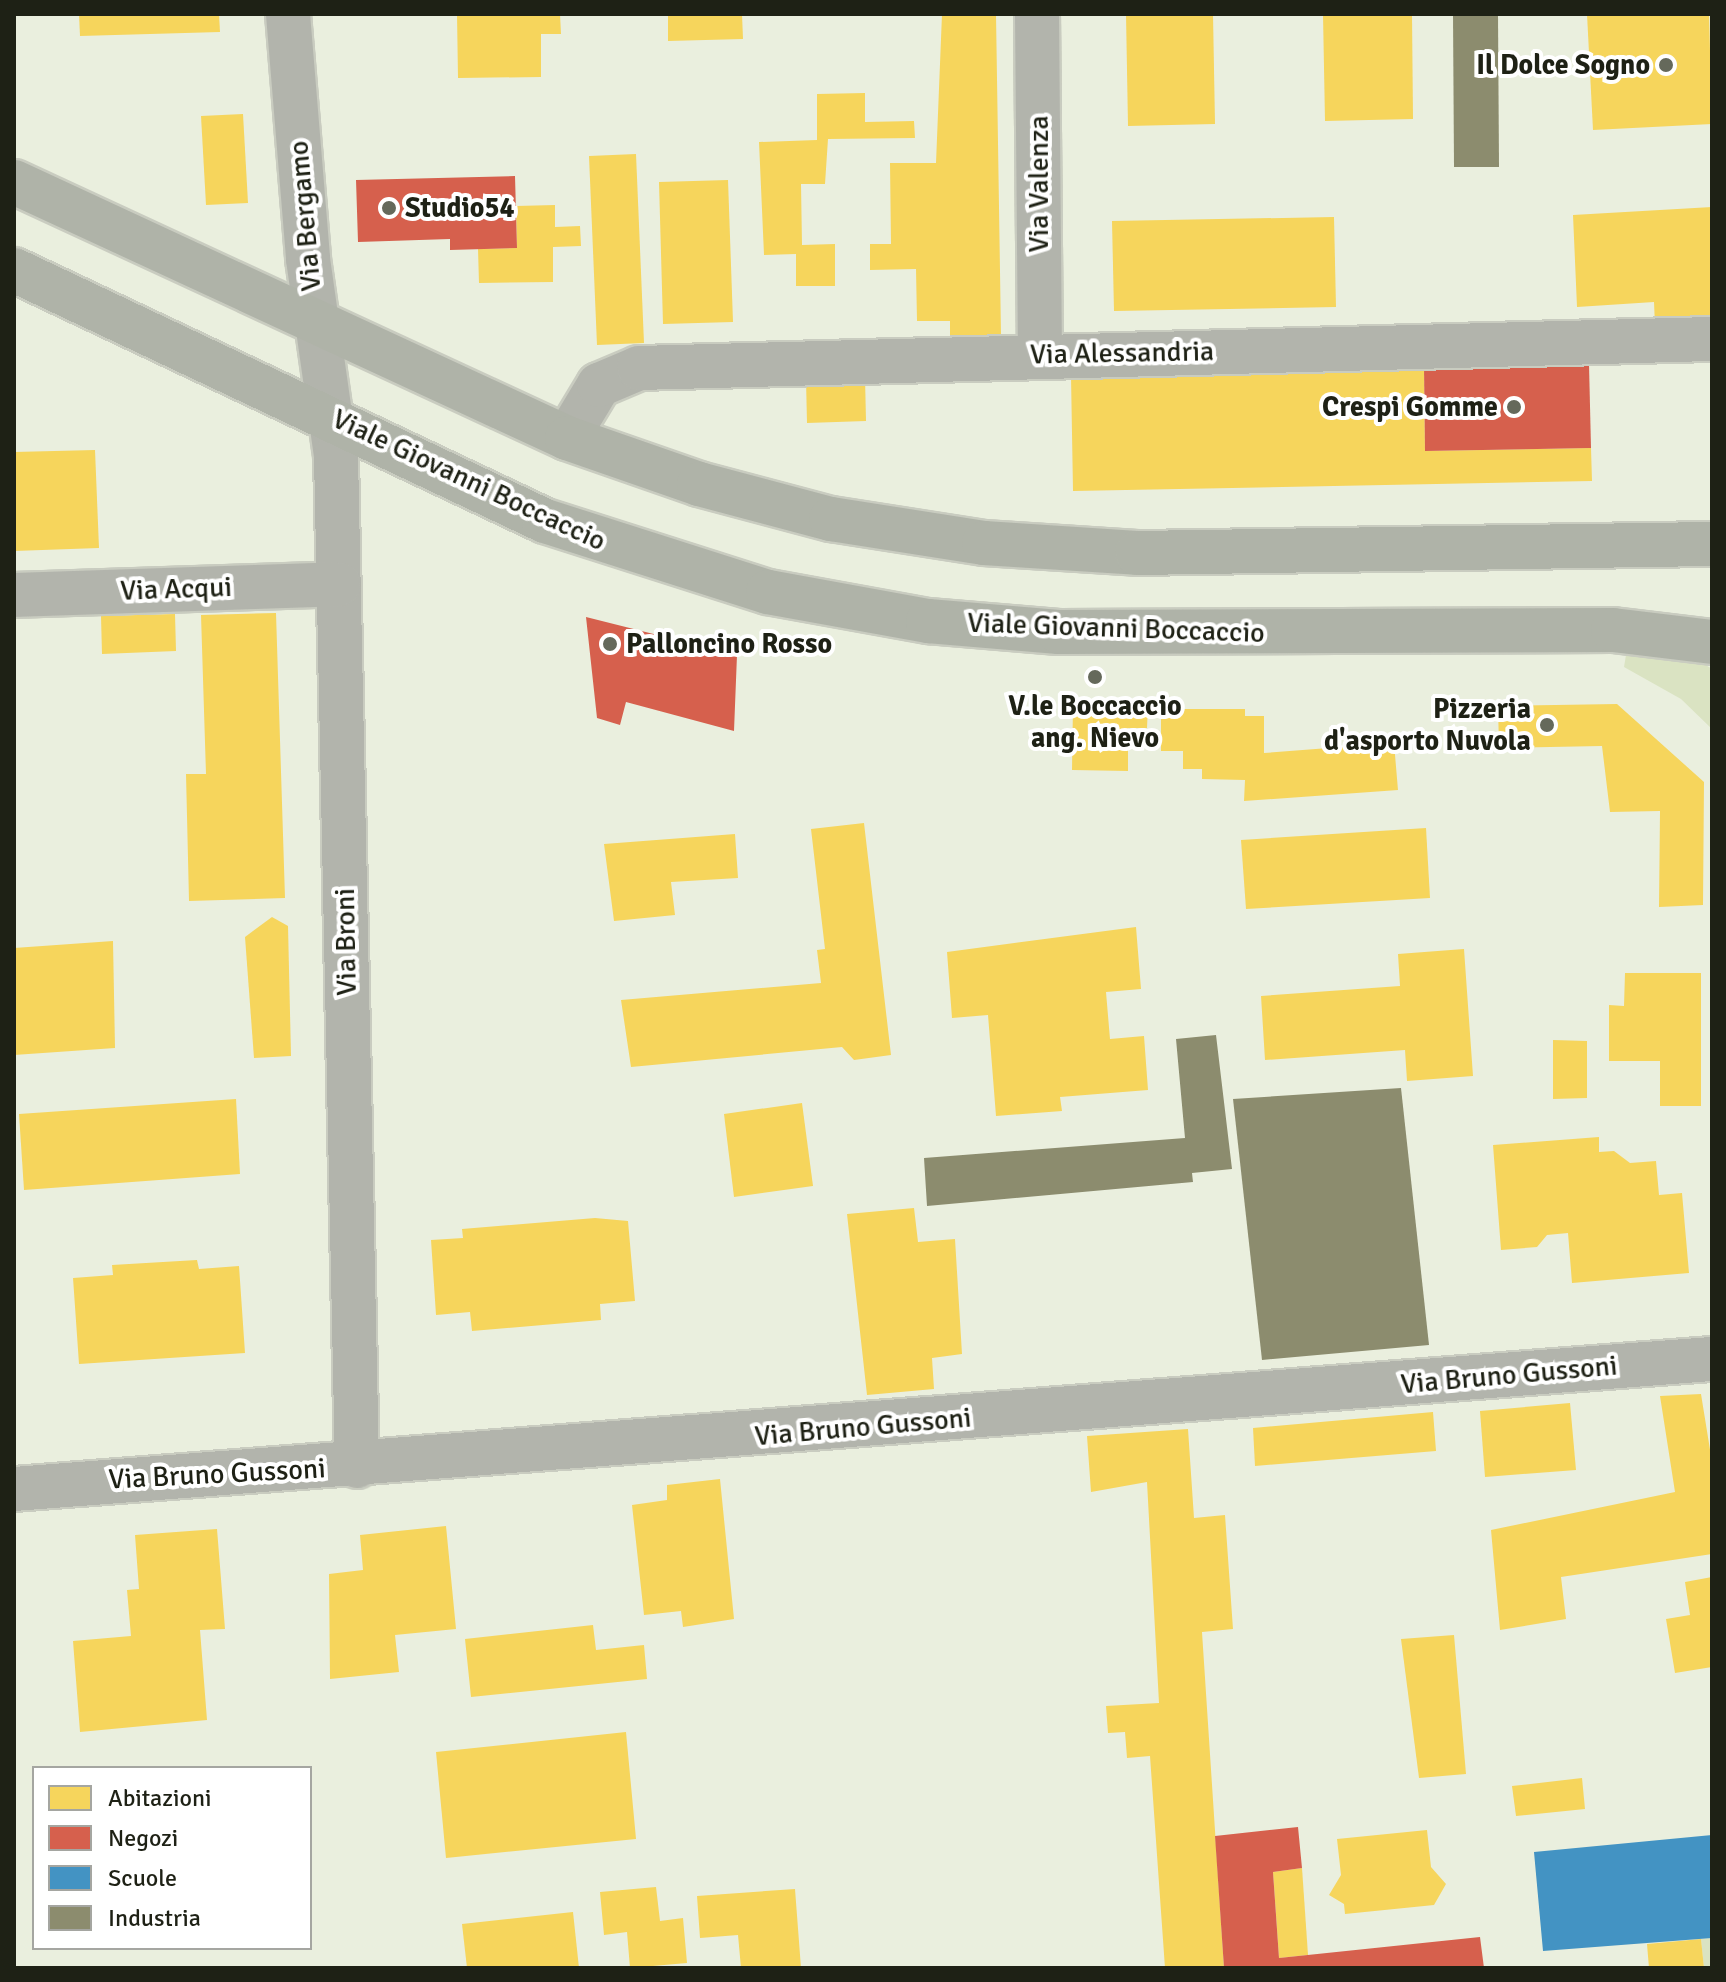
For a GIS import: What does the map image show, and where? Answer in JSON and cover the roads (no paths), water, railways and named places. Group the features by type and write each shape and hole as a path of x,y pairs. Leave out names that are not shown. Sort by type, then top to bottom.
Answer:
{"street":[{"name":"Via Bergamo","path":"288,14 317,324 332,418"},
{"name":"Via Valenza","path":"1037,14 1040,355"},
{"path":"14,182 567,438 755,500 984,543 1137,553 1712,544"},
{"name":"Viale Giovanni Boccaccio","path":"14,270 545,521 640,556 768,592 886,614 1059,632 1613,630 1712,642"},
{"name":"Via Alessandria","path":"567,438 599,385 639,368 1712,339"},
{"name":"Via Broni","path":"332,418 339,584 357,1466"},
{"name":"Via Acqui","path":"14,595 339,584"},
{"name":"Via Bruno Gussoni","path":"14,1489 357,1466 1712,1359"}],"place":[{"name":"Il Dolce Sogno","path":"1666,65"},
{"name":"Studio54","path":"389,208"},
{"name":"Crespi Gomme","path":"1514,407"},
{"name":"Palloncino Rosso","path":"610,644"},
{"name":"V.le Boccaccio ang. Nievo","path":"1095,677"},
{"name":"Pizzeria d'asporto Nuvola","path":"1547,725"}]}
